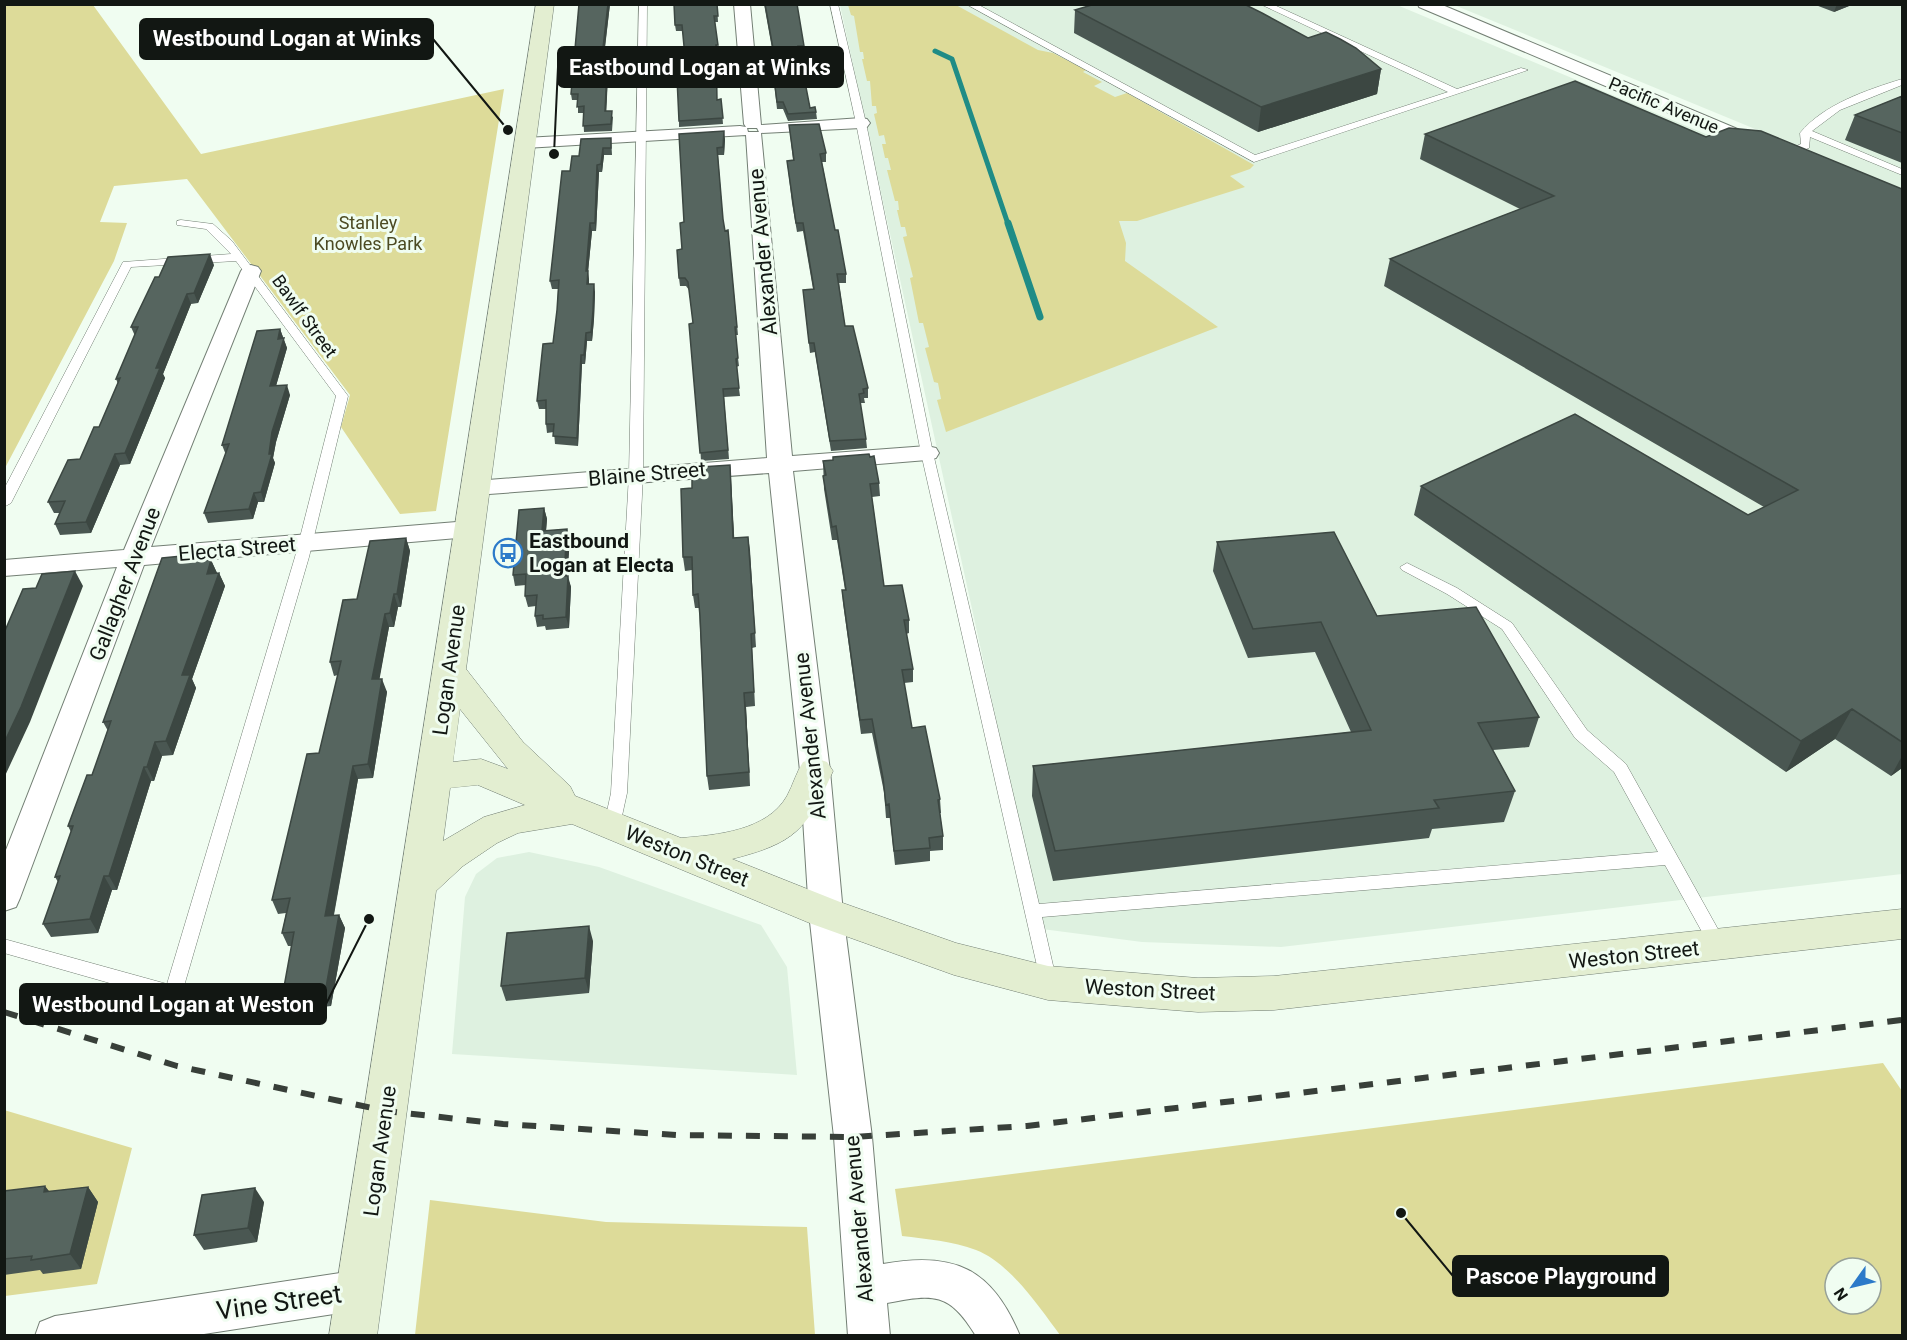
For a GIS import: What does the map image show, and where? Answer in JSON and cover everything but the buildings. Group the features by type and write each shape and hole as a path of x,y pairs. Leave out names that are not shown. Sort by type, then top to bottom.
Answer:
{"main road":[{"name":"Logan Avenue","path":"353,1335 545,4"},
{"path":"449,671 510,750 574,810"},
{"path":"677,853 739,844 774,828 799,806 814,771"},
{"name":"Weston Street","path":"433,777 481,772 826,913 954,959 1048,982 1198,995 1274,993 1902,924"},
{"path":"419,884 457,849 492,830 511,822 574,810"}],"street":[{"name":"Alexander Avenue","path":"742,4 780,464 814,771 826,913 853,1137 869,1335"},
{"name":"Pacific Avenue","path":"1425,4 1804,164"},
{"path":"525,143 861,123"},
{"name":"Gallagher Avenue","path":"4,898 245,264"},
{"name":"Blaine Street","path":"475,488 927,453"},
{"name":"Electa Street","path":"4,568 469,529"},
{"path":"865,1287 924,1279 948,1280 970,1293 1000,1335"},
{"name":"Vine Street","path":"80,1334 360,1290"}],"lane":[{"path":"612,825 619,793 636,475 643,4"},
{"path":"834,4 861,123 927,453 1048,982"},
{"path":"970,4 1254,159 1524,70"},
{"path":"1264,4 1456,92"},
{"path":"1782,154 1806,146 1806,132 1814,121 1830,111 1902,82"},
{"path":"1806,132 1902,172"},
{"name":"Bawlf Street","path":"182,223 209,226 245,264 342,396 306,543"},
{"path":"4,503 127,264 245,264"},
{"path":"4,945 173,993 306,543"},
{"path":"1407,567 1462,597 1507,626 1581,734 1620,768 1718,945"},
{"path":"1032,911 1669,858"}],"shaded area":[{"path":"840,5 1397,5 1902,216 1902,874 1281,947 1142,942 1042,929"},
{"path":"1454,5 1902,5 1902,189 1821,156"},
{"path":"529,852 599,867 761,925 787,967 797,1075 452,1054 465,897 476,874 497,858"}],"green space":[{"name":"Stanley Knowles Park","path":"5,5 93,5 201,154 504,89 436,511 400,514 341,427 350,395 187,179 114,186 100,222 127,223 114,261 5,468"},
{"path":"848,5 956,5 1038,50 1053,53 1086,70 1083,72 1102,82 1094,86 1115,97 1127,93 1254,165 1250,169 1230,176 1245,187 1137,221 1119,221 1126,243 1125,261 1218,327 946,432 937,400 941,399 938,383 934,382 925,348 929,347 923,323 919,323 910,278 913,277 903,237 907,236 905,227 901,227 897,210 899,210 898,201 895,201 887,170 891,170 882,144 886,144 884,135 879,136 874,114 877,113 876,106 872,106 870,81 867,81 854,16 851,15"},
{"path":"1883,1063 1902,1091 1902,1335 1060,1335 1023,1287 989,1256 958,1244 902,1236 895,1189"},
{"path":"4,1110 132,1148 97,1284 5,1296"},
{"path":"430,1200 606,1222 807,1227 815,1335 415,1335"}],"waterway":[{"path":"935,51 952,59 1008,224"},
{"path":"1008,223 1040,317"}],"railway":[{"path":"4,1012 177,1066 386,1111 503,1124 676,1135 853,1137 1027,1126 1902,1020"}],"place":[{"name":"Westbound Logan at Winks","path":"508,130"},
{"name":"Eastbound Logan at Winks","path":"554,154"},
{"name":"Eastbound Logan at Electa","path":"508,553"},
{"name":"Westbound Logan at Weston","path":"369,919"},
{"name":"Pascoe Playground","path":"1401,1213"}]}
